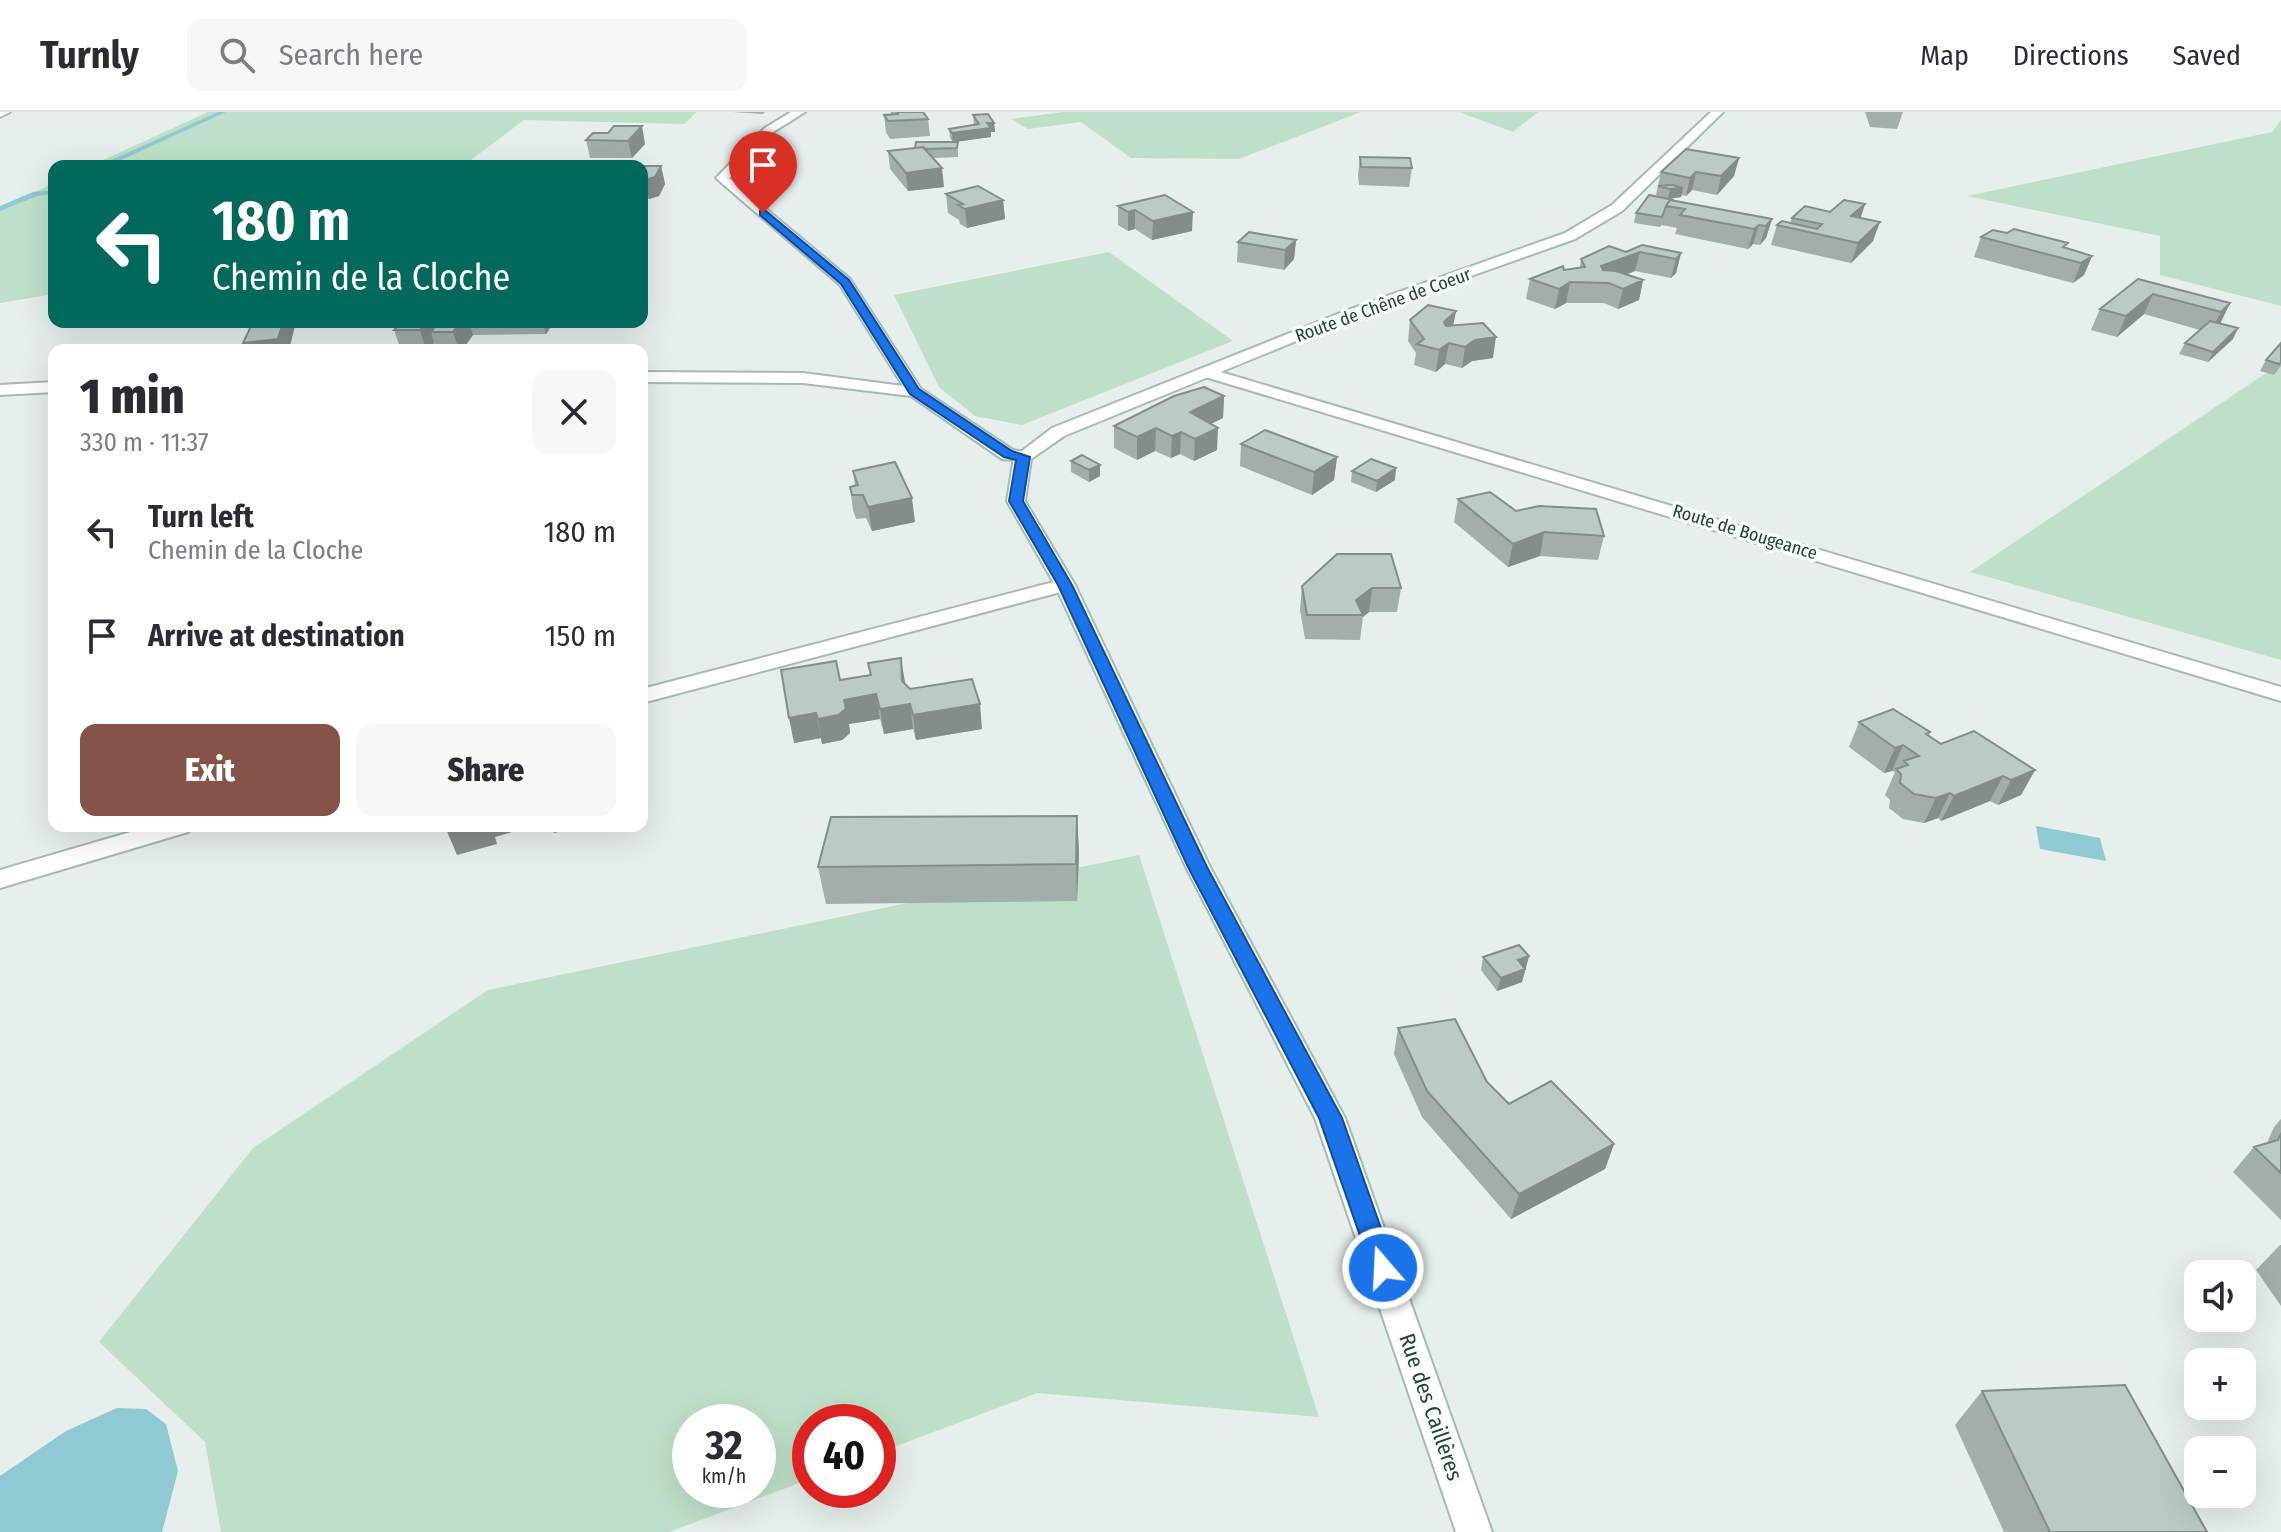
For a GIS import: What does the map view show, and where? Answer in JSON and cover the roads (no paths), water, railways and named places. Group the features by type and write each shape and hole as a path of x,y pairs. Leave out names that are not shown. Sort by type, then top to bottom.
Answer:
{"street":[{"path":"799,112 769,130 722,178 845,282 915,392 1008,455 1023,457"},
{"name":"Route de Chêne de Coeur","path":"1023,457 1058,432 1345,316 1570,236 1617,208 1717,112"},
{"name":"Route de Bougeance","path":"1208,373 2281,694"},
{"path":"648,377 803,378 915,392"},
{"path":"0,390 48,387"},
{"name":"Rue des Caillères","path":"1023,457 1016,501 1065,585 1198,867 1330,1118 1474,1532"},
{"path":"648,694 1065,585"},
{"path":"0,879 159,832"}],"water":[{"path":"2036,826 2100,838 2106,861 2040,849"},
{"path":"117,1408 146,1409 166,1424 178,1471 162,1532 0,1532 0,1476 66,1431"}],"waterway":[{"path":"115,160 223,112"},
{"path":"0,209 36,194 48,193"}]}
